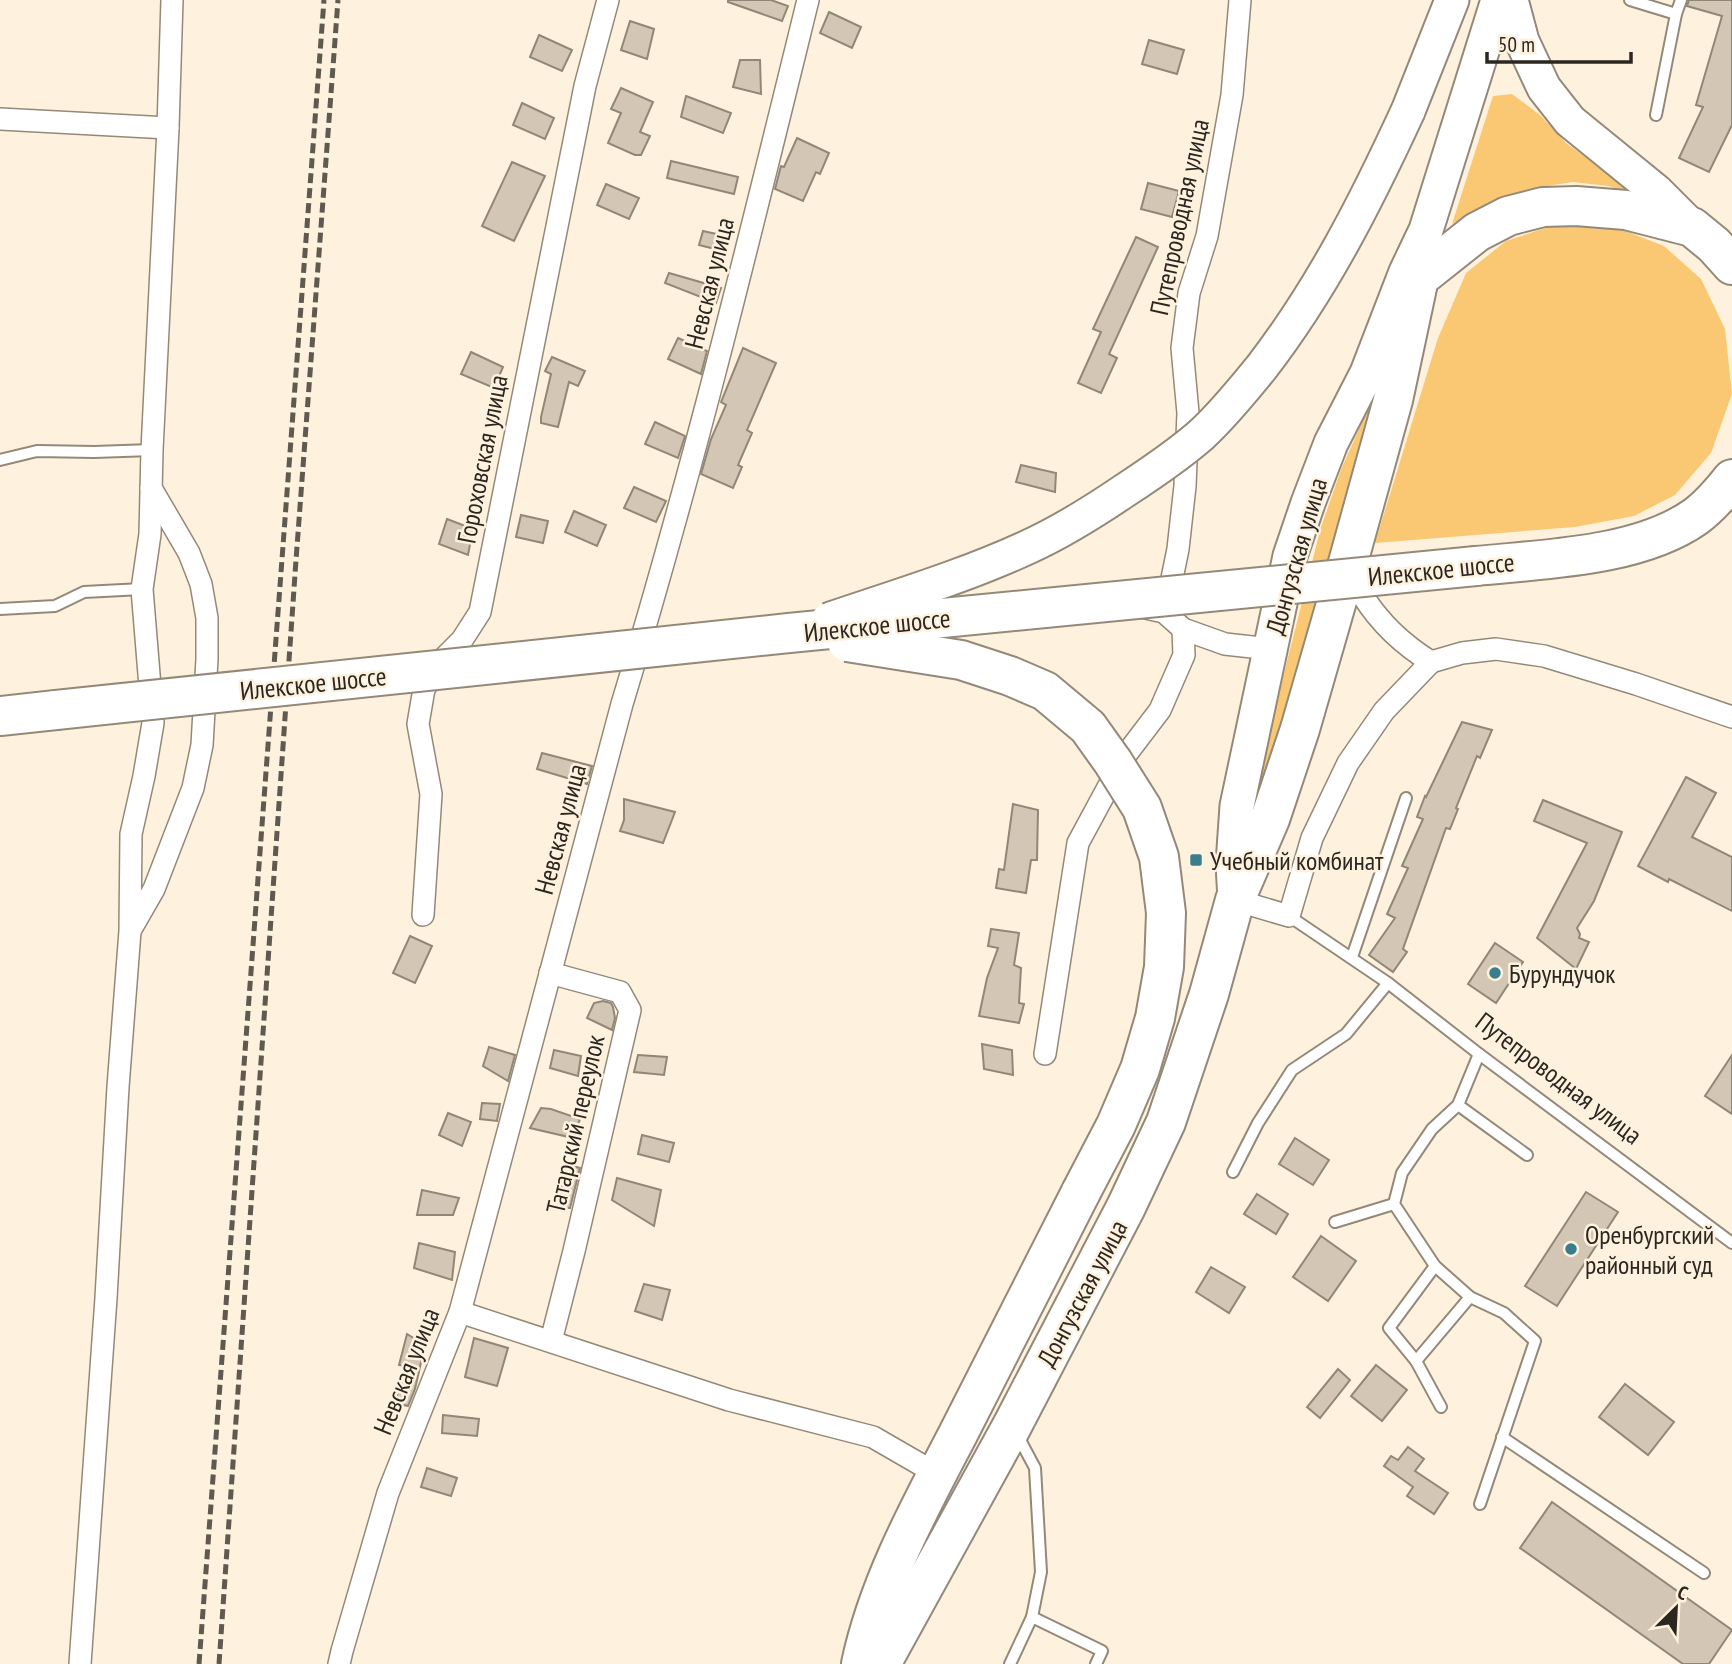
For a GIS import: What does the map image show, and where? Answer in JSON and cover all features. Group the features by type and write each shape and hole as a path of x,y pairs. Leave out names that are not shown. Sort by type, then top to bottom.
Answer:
{"highway":[{"path":"1419,278 1477,232 1508,216 1543,207 1576,206 1626,210 1692,227 1714,245 1732,265"},
{"name":"Донгузская улица","path":"881,1664 1012,1426 1126,1207 1166,1122 1209,994 1235,901 1270,819 1300,729 1393,400 1419,278"},
{"name":"Илекское шоссе","path":"0,716 789,633 1571,556 1638,544 1673,530 1696,517 1732,479"},
{"path":"789,633 961,660 1045,691 1088,727 1142,808 1160,857 1167,913 1164,967 1155,1018 1140,1069 1116,1125 895,1561 867,1634 861,1664"}],"main road":[{"path":"789,633 959,576 1030,547 1094,511 1157,469 1201,435 1240,395 1280,343 1348,235 1408,111 1452,0"},
{"name":"Донгузская улица","path":"1235,901 1233,864 1237,806 1290,556 1331,443 1367,373 1406,272 1426,230 1497,0"},
{"path":"1511,0 1522,41 1544,88 1570,121 1657,191 1692,227"},
{"name":"Донгузская улица","path":"1419,278 1426,230"}],"street":[{"path":"80,1664 130,930 131,834 153,723 142,589 150,534 172,0"},
{"name":"Гороховская улица","path":"423,915 431,794 418,724 424,689 480,612 585,86 608,0"},
{"name":"Невская улица","path":"339,1664 388,1493 460,1312 622,704 724,339 808,0"},
{"name":"Путепроводная улица","path":"1164,612 1178,549 1185,486 1188,413 1182,348 1189,293 1207,236 1233,95 1240,0"},
{"path":"0,119 168,128"},
{"path":"130,930 154,889 193,788 202,745 207,659 206,618 201,584 189,553 151,488"},
{"path":"1349,559 1362,595 1381,619 1409,648 1431,662"},
{"path":"444,658 1100,597 1164,612 1183,629 1225,644 1270,649"},
{"path":"1045,1054 1078,844 1125,756 1160,710 1184,655 1183,629"},
{"path":"1235,901 1289,916 1312,838 1349,763 1384,712 1431,662 1462,653 1496,649 1544,656 1732,717"},
{"name":"Татарский переулок","path":"550,973 620,992 630,1010 551,1341"},
{"path":"460,1312 729,1400 873,1437 937,1474"}],"lane":[{"path":"1630,0 1676,14"},
{"path":"1656,115 1676,14 1682,0"},
{"path":"0,460 37,451 152,450"},
{"path":"0,610 55,606 84,592 142,589"},
{"path":"1352,957 1406,798"},
{"name":"Путепроводная улица","path":"1289,916 1388,983 1732,1242"},
{"path":"1233,1172 1258,1123 1292,1070 1346,1034 1388,983"},
{"path":"1479,1054 1458,1105 1432,1129 1402,1173 1394,1205 1435,1266 1470,1297 1504,1313 1535,1341 1480,1504"},
{"path":"1458,1105 1527,1155"},
{"path":"1335,1222 1394,1205"},
{"path":"1435,1266 1389,1328 1416,1361 1441,1407"},
{"path":"1416,1361 1470,1297"},
{"path":"1010,1664 1032,1617 1041,1572 1035,1468 1012,1426"},
{"path":"1502,1437 1704,1573"},
{"path":"1032,1617 1102,1651 1096,1664"}],"shaded area":[{"path":"1512,94 1540,115 1566,143 1638,195 1608,186 1573,182 1534,188 1500,198 1452,224 1493,96"},
{"path":"1561,223 1610,225 1664,246 1701,279 1725,329 1732,394 1711,453 1675,495 1634,516 1575,527 1375,543 1438,338 1466,273 1506,241"},
{"path":"1389,363 1248,853 1253,796 1321,527 1342,467"}],"building":[{"path":"728,0 771,0 788,6 782,21"},
{"path":"1689,0 1732,0 1732,125 1709,172 1679,158 1703,107 1696,105 1722,16 1687,6"},
{"path":"829,12 861,27 852,48 820,33"},
{"path":"630,21 654,29 647,59 621,50"},
{"path":"539,35 572,50 562,71 530,57"},
{"path":"1149,40 1184,50 1177,74 1142,64"},
{"path":"740,60 760,60 761,94 733,87"},
{"path":"621,88 653,102 640,132 650,136 641,155 608,143 621,113 611,109"},
{"path":"686,96 731,113 723,133 681,117"},
{"path":"522,103 554,118 545,139 513,125"},
{"path":"797,138 829,153 820,174 816,172 803,201 775,189 781,166 784,167"},
{"path":"671,161 738,177 734,194 667,178"},
{"path":"512,162 545,176 514,241 482,226"},
{"path":"1148,183 1179,191 1172,217 1141,209"},
{"path":"606,184 639,198 629,219 597,205"},
{"path":"703,231 730,237 723,251 699,245"},
{"path":"1136,237 1158,247 1109,354 1117,358 1101,393 1078,383 1101,332 1093,329"},
{"path":"669,273 721,288 716,303 665,283"},
{"path":"678,338 707,351 701,374 668,359"},
{"path":"743,348 776,363 747,430 752,433 738,465 742,467 733,488 701,474 711,439 726,405 721,402"},
{"path":"471,352 503,367 494,388 461,374"},
{"path":"552,357 585,371 578,386 569,382 558,427 541,423 551,374 545,371"},
{"path":"655,422 685,436 678,458 645,444"},
{"path":"1021,465 1056,473 1055,492 1016,482"},
{"path":"634,487 666,501 656,522 624,508"},
{"path":"574,511 606,525 597,546 565,532"},
{"path":"521,515 548,521 543,543 516,537"},
{"path":"447,519 473,529 468,555 439,544"},
{"path":"1462,722 1492,730 1480,758 1477,756 1450,829 1446,828 1403,949 1407,952 1393,972 1369,955 1395,918 1387,914 1408,868 1402,866 1423,819 1417,817"},
{"path":"542,753 592,766 587,784 537,769"},
{"path":"1686,777 1716,793 1692,837 1732,857 1732,911 1638,866"},
{"path":"624,799 675,812 663,843 620,831 624,820"},
{"path":"1543,800 1622,832 1594,901 1577,928 1579,938 1589,942 1576,969 1537,938 1587,843 1534,821"},
{"path":"1013,804 1038,810 1037,860 1031,860 1026,893 996,888 999,869 1004,870"},
{"path":"991,929 1019,933 1014,965 1021,968 1019,1003 1024,1004 1019,1023 979,1016 987,978 998,948 988,946"},
{"path":"410,936 432,946 415,983 393,973"},
{"name":"Бурундучок","path":"1495,943 1523,962 1496,1003 1468,984"},
{"path":"594,1003 611,1003 613,1007 615,1018 612,1030 587,1018"},
{"path":"982,1044 1012,1050 1013,1075 984,1069"},
{"path":"489,1047 515,1055 508,1081 483,1066"},
{"path":"554,1050 581,1056 578,1076 550,1068"},
{"path":"638,1055 667,1057 664,1075 634,1072"},
{"path":"1732,1055 1732,1114 1705,1096"},
{"path":"482,1103 500,1104 497,1121 480,1119"},
{"path":"541,1108 580,1119 573,1138 530,1128"},
{"path":"448,1113 471,1122 462,1146 439,1135"},
{"path":"642,1135 674,1143 669,1162 638,1154"},
{"path":"1295,1138 1329,1160 1313,1185 1279,1164"},
{"path":"565,1164 580,1168 570,1208 558,1208"},
{"path":"617,1178 661,1190 654,1226 612,1200"},
{"path":"422,1190 459,1198 453,1215 417,1215"},
{"name":"Оренбургский районный суд","path":"1586,1192 1618,1212 1557,1306 1525,1286"},
{"path":"1257,1194 1288,1214 1276,1234 1244,1214"},
{"path":"1321,1236 1356,1261 1328,1301 1293,1277"},
{"path":"419,1243 455,1252 452,1280 414,1268"},
{"path":"1211,1267 1245,1287 1229,1313 1196,1292"},
{"path":"644,1284 670,1290 662,1320 635,1311"},
{"path":"407,1334 425,1345 415,1389 408,1406 395,1403 404,1366 399,1365"},
{"path":"474,1338 508,1348 497,1386 465,1377"},
{"path":"1376,1365 1407,1390 1382,1421 1351,1396"},
{"path":"1338,1369 1350,1380 1320,1418 1307,1407"},
{"path":"1625,1384 1674,1422 1648,1455 1599,1417"},
{"path":"443,1415 479,1419 477,1436 442,1433"},
{"path":"1408,1447 1424,1459 1415,1471 1448,1493 1434,1514 1407,1496 1413,1487 1384,1466 1391,1456 1398,1460"},
{"path":"427,1468 457,1478 451,1496 421,1487"},
{"path":"1552,1502 1732,1630 1709,1664 1683,1664 1520,1548"}],"railway":[{"path":"199,1664 324,0"},
{"path":"219,1664 338,0"}],"place":[{"name":"Учебный комбинат","path":"1196,860"},
{"name":"Бурундучок","path":"1495,973"},
{"name":"Оренбургский районный суд","path":"1571,1249"}]}
